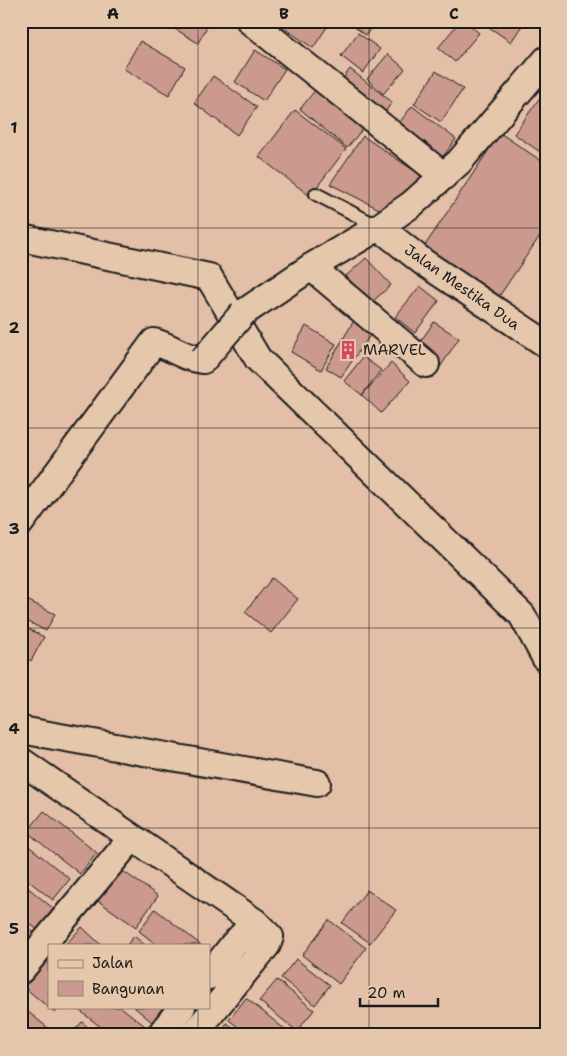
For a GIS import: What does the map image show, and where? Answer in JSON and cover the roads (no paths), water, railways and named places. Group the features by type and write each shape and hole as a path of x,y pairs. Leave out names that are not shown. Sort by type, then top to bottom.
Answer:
{"street":[{"path":"250,21 444,176"},
{"path":"21,522 154,342 192,358 203,360 243,314 311,267 379,227 412,204 459,162 546,60"},
{"name":"Jalan Mestika Dua","path":"379,227 423,262 546,344"},
{"path":"21,238 209,277 258,359 522,614 546,658"},
{"path":"311,267 426,364"},
{"path":"21,730 317,783"},
{"path":"21,761 255,922 270,937 269,941 193,1035"},
{"path":"21,970 132,838"},
{"path":"210,975 233,945 255,922"},
{"path":"160,1035 181,1008"}],"lane":[{"path":"316,194 379,227"}],"place":[{"name":"MARVEL","path":"348,350"}]}
